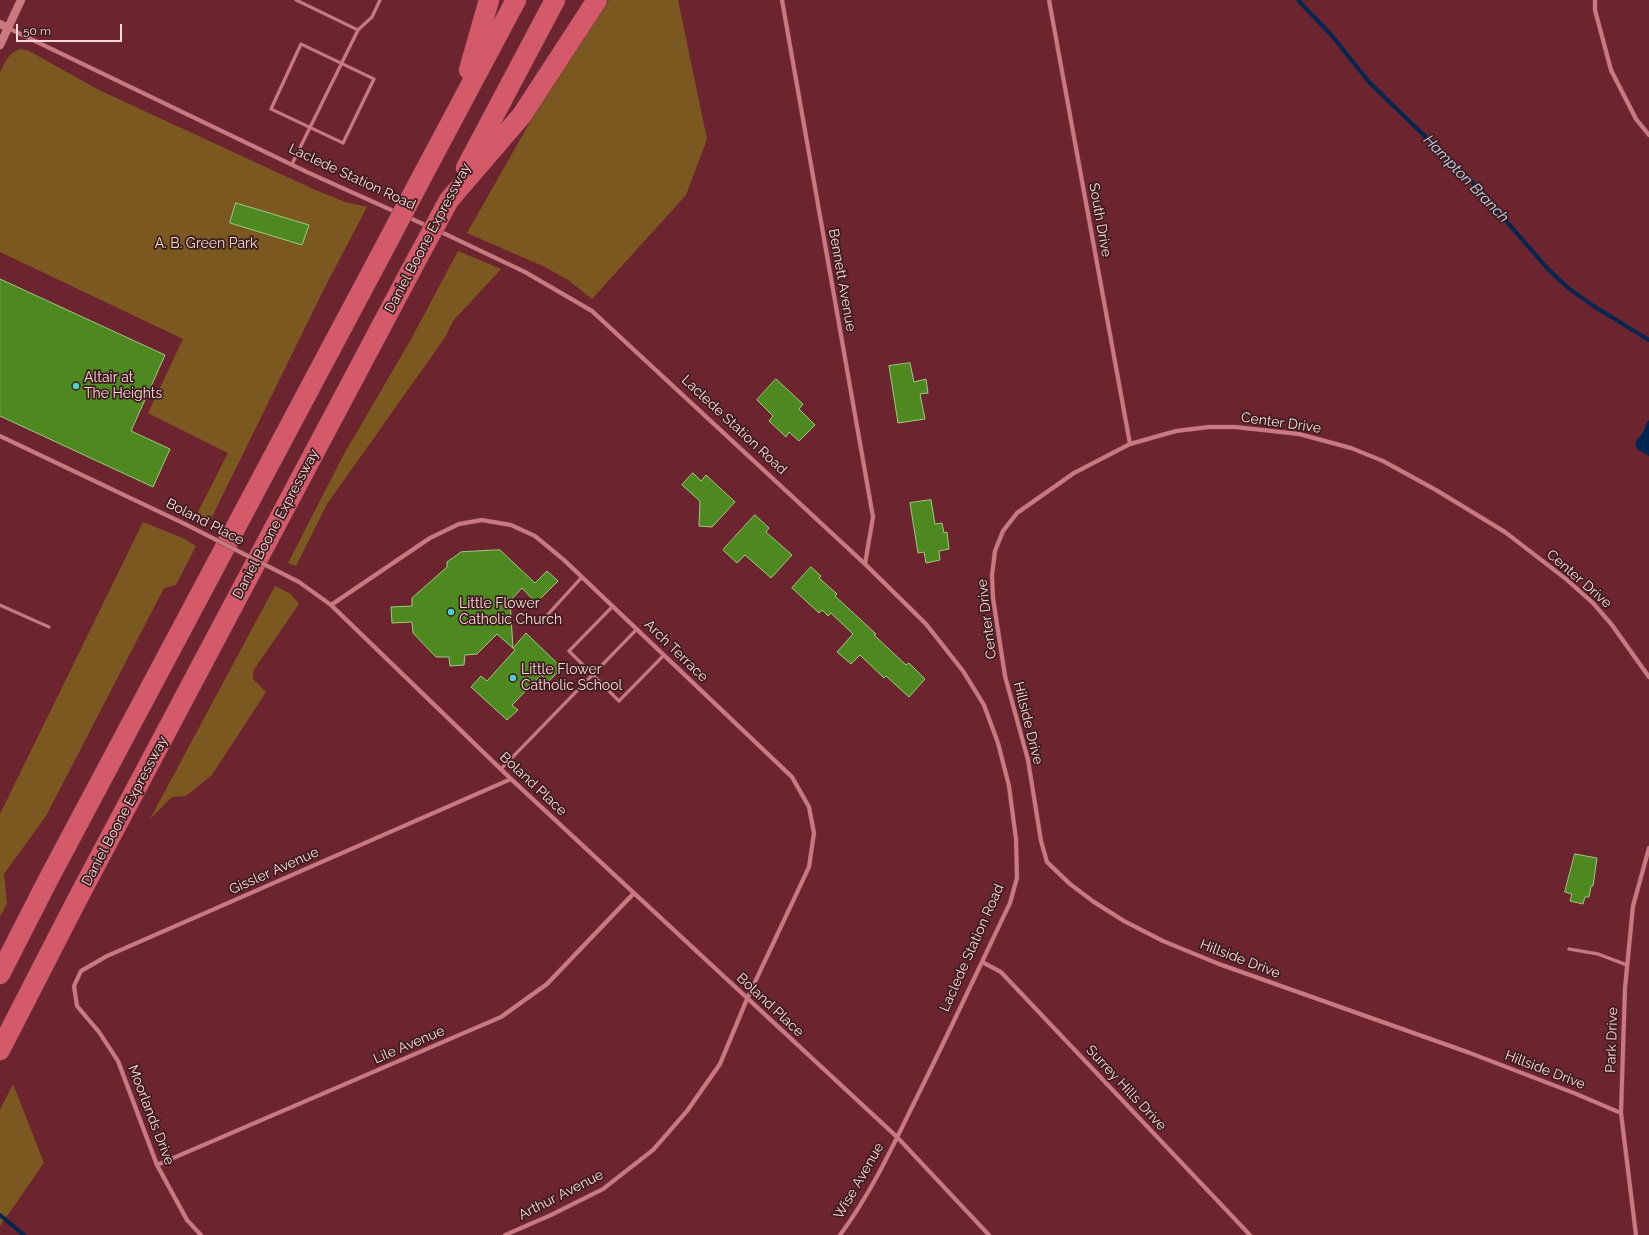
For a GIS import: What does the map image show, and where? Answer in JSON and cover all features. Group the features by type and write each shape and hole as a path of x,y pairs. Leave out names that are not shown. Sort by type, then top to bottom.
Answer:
{"highway":[{"path":"457,110 489,0"},
{"path":"0,974 48,880 516,0"},
{"name":"Daniel Boone Expressway","path":"0,1050 78,898 555,0"},
{"path":"449,200 522,115 597,0"}],"street":[{"path":"0,45 21,0"},
{"name":"Bennett Avenue","path":"782,0 873,517 865,564"},
{"name":"South Drive","path":"1049,0 1130,444"},
{"path":"1595,0 1595,10 1611,70 1636,119 1649,135"},
{"name":"Laclede Station Road","path":"0,24 292,164 525,272 592,311 865,564 926,624 963,672 984,706 998,743 1009,786 1016,839 1017,878 1010,903 897,1138"},
{"name":"Center Drive","path":"1005,676 993,598 992,575 995,551 1003,531 1017,513 1074,473 1130,444 1176,431 1209,427 1235,427 1299,434 1351,448 1383,461 1436,490 1505,532 1566,579 1593,603 1612,624 1649,677"},
{"name":"Boland Place","path":"0,436 185,524 299,582 331,605 511,779 897,1138 989,1235"},
{"name":"Arch Terrace","path":"331,605 430,538 459,524 482,520 512,525 535,536 613,606 792,777 809,806 814,833 809,867 747,999"},
{"name":"Hillside Drive","path":"1005,676 1028,760 1041,841 1047,862 1070,884 1094,902 1124,921 1163,941 1219,964 1470,1053 1622,1113"},
{"name":"Gissler Avenue","path":"77,1006 74,986 81,971 107,956 511,779"},
{"name":"Park Drive","path":"1636,1235 1622,1113 1625,988 1633,906 1649,848"},
{"name":"Lile Avenue","path":"157,1165 502,1017 547,984 634,893"},
{"name":"Surrey Hills Drive","path":"982,962 1001,972 1250,1235"},
{"name":"Arthur Avenue","path":"505,1235 551,1215 603,1189 652,1150 687,1111 720,1064 747,999"},
{"name":"Moorlands Drive","path":"77,1006 99,1032 118,1061 157,1165 187,1220 201,1235"},
{"name":"Wise Avenue","path":"840,1235 853,1217 875,1180 897,1138"}],"lane":[{"path":"296,0 358,30"},
{"path":"292,164 358,30 372,17 380,0"},
{"path":"301,44 341,63 374,79 343,143 271,109 301,44"},
{"path":"541,622 582,577"},
{"path":"0,605 49,627"},
{"path":"613,606 569,651 619,701 664,655"},
{"path":"501,769 637,629"},
{"path":"1570,949 1598,954 1627,966"}],"green space":[{"path":"609,0 678,0 707,139 686,195 592,299 568,280 545,267 467,233 530,122"},
{"name":"A. B. Green Park","path":"20,49 29,51 99,90 311,188 345,202 367,207 324,289 209,523 196,516 228,453 148,413 183,339 0,252 0,73 10,55"},
{"path":"458,251 501,269 453,321 444,339 327,504 296,566 288,563 344,454 410,341"},
{"path":"143,522 185,539 196,546 176,585 164,588 46,816 4,874 7,903 0,917 0,814"},
{"path":"275,586 291,594 299,604 253,671 253,679 266,692 212,775 186,796 172,797 150,819"},
{"path":"13,1084 44,1163 0,1226 0,1110"}],"water":[{"path":"1649,420 1649,456 1637,449 1636,444"}],"building":[{"path":"236,203 309,225 302,245 230,223"},
{"name":"Altair at The Heights","path":"0,279 165,355 131,431 170,449 153,487 0,416"},
{"path":"910,363 914,382 926,379 928,393 920,394 925,419 898,423 889,366"},
{"path":"776,379 803,404 799,409 815,425 799,441 789,432 786,437 769,421 773,416 757,400"},
{"path":"693,473 701,481 706,475 735,502 712,527 699,526 700,501 682,485"},
{"path":"931,500 935,524 942,523 944,533 947,532 949,549 939,551 940,560 926,563 924,552 918,553 910,503"},
{"path":"755,515 769,528 766,532 792,555 771,578 745,555 737,563 723,550"},
{"name":"Little Flower Catholic Church","path":"500,550 535,583 547,571 558,581 536,603 522,588 510,601 513,648 526,633 562,668 548,682 541,675 512,705 518,710 507,720 471,687 481,676 487,681 515,650 497,634 477,654 465,655 464,665 450,666 449,657 436,657 413,633 412,622 392,623 391,607 412,606 412,598 447,567 447,562 461,552"},
{"path":"811,567 821,576 819,578 837,594 835,596 876,634 874,635 906,665 909,663 925,679 909,697 886,676 884,678 860,655 851,664 837,652 853,634 831,613 828,616 822,610 819,613 792,588"},
{"path":"1575,854 1597,858 1593,886 1591,886 1589,897 1585,897 1583,904 1570,901 1572,894 1565,892"}],"waterway":[{"name":"Hampton Branch","path":"1298,0 1334,38 1369,82 1473,183 1548,269 1567,287 1592,305 1649,340"},
{"path":"0,1215 24,1235"}],"place":[{"name":"Altair at The Heights","path":"76,386"},
{"name":"Little Flower Catholic Church","path":"451,612"},
{"name":"Little Flower Catholic School","path":"513,678"}]}
